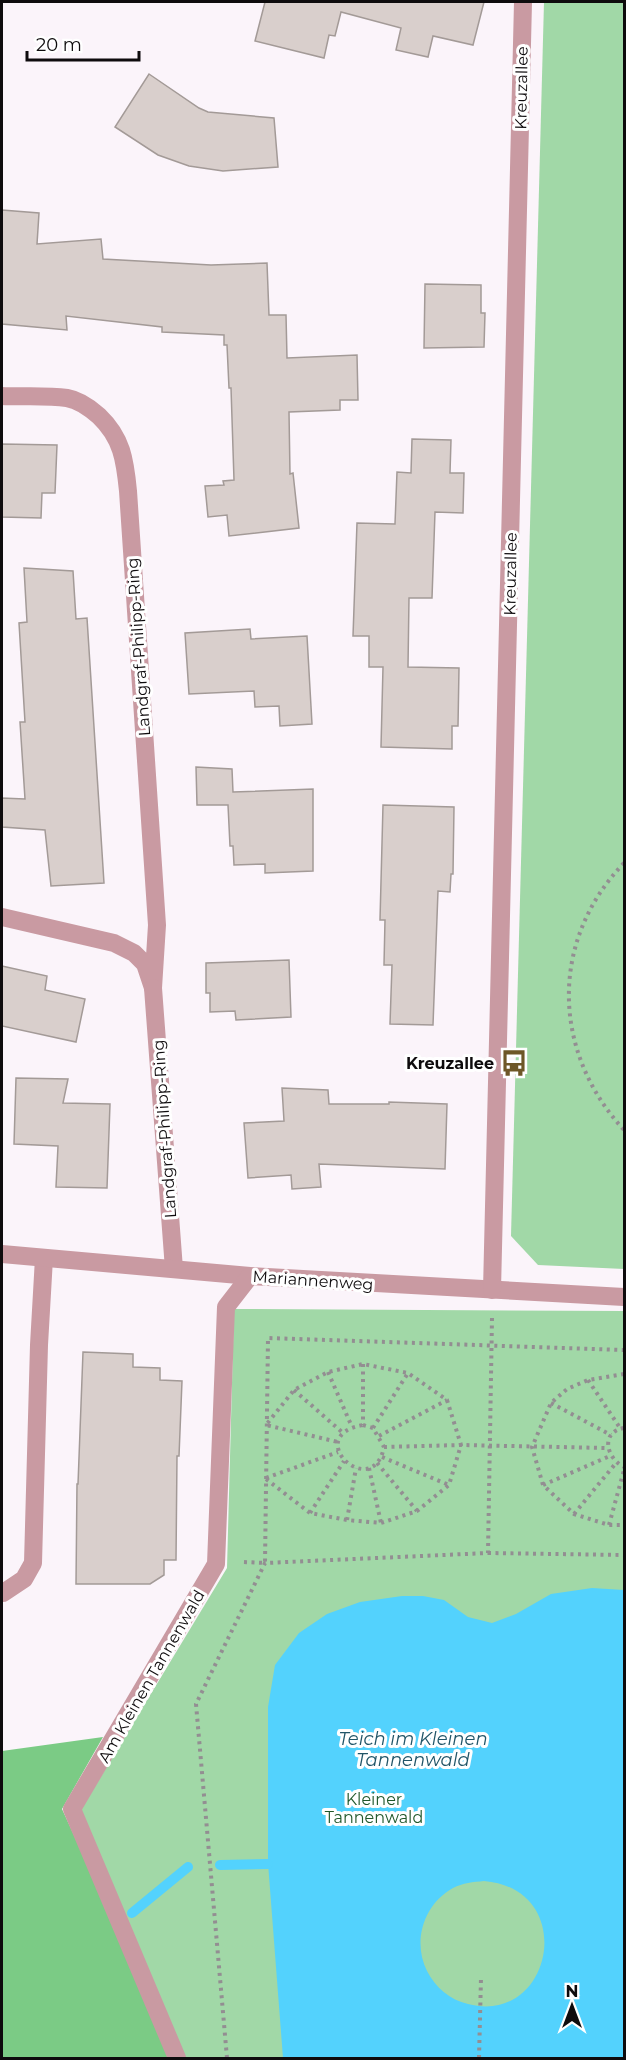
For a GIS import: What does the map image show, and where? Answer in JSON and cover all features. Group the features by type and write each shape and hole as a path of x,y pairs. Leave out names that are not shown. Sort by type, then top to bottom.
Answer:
{"street":[{"name":"Kreuzallee","path":"492,1290 523,2"},
{"name":"Landgraf-Philipp-Ring","path":"2,396 68,398 81,403 109,425 122,453 127,481 157,925 153,988 174,1269"},
{"name":"Landgraf-Philipp-Ring","path":"2,917 114,943 134,953 145,964 153,988"},
{"name":"Mariannenweg","path":"2,1254 250,1276 624,1297"},
{"path":"3,1593 24,1579 33,1563 38,1356 44,1258"},
{"name":"Am Kleinen Tannenwald","path":"177,2058 72,1809 216,1564 226,1307 250,1276"}],"path":[{"path":"624,863 609,880 587,916 573,955 568,997 579,1059 598,1097 624,1130"},
{"path":"488,1553 492,1290"},
{"path":"227,2058 196,1704 265,1563 268,1338 624,1350"},
{"path":"265,1478 310,1513 381,1523 417,1511 449,1485 461,1445 447,1400 408,1374 363,1364 328,1372 294,1390 266,1425"},
{"path":"363,1364 363,1425"},
{"path":"328,1372 352,1427"},
{"path":"373,1428 408,1374"},
{"path":"624,1374 588,1380 567,1389 551,1403 532,1447 543,1485 574,1514 609,1525 624,1525"},
{"path":"588,1380 622,1428 611,1435 607,1448 610,1456 624,1468 609,1525"},
{"path":"294,1390 343,1433"},
{"path":"379,1436 447,1400"},
{"path":"551,1403 611,1435"},
{"path":"266,1425 338,1442"},
{"path":"363,1425 373,1428 384,1446 382,1456 369,1468 356,1468 344,1461 338,1452 338,1442 343,1433 352,1427 363,1425"},
{"path":"384,1446 607,1448"},
{"path":"265,1478 338,1452"},
{"path":"382,1456 449,1485"},
{"path":"543,1485 610,1456"},
{"path":"310,1513 344,1461"},
{"path":"377,1463 417,1511"},
{"path":"574,1514 616,1463"},
{"path":"347,1520 356,1468"},
{"path":"369,1468 381,1523"},
{"path":"265,1563 488,1553 624,1555"},
{"path":"479,2058 481,1978"}],"green space":[{"path":"544,2 624,2 624,1269 538,1265 511,1236"},
{"name":"Kleiner Tannenwald","path":"234,1309 624,1311 624,2058 181,2058 80,1811 227,1568"},
{"path":"103,1737 62,1809 176,2058 2,2058 2,1751"}],"water":[{"name":"Teich im Kleinen Tannenwald","path":"592,1588 624,1590 624,2058 283,2058 268,1863 268,1707 275,1665 299,1633 327,1614 360,1602 402,1596 423,1596 444,1600 468,1617 492,1623 516,1614 551,1594","holes":["484,1881 514,1889 534,1907 543,1929 544,1954 535,1977 520,1995 497,2005 468,2004 455,1999 434,1982 423,1959 421,1936 428,1913 443,1895 464,1884"]}],"building":[{"path":"265,2 484,2 473,45 433,36 428,57 396,50 401,28 341,12 335,36 329,35 324,58 255,41"},
{"path":"149,74 208,112 274,118 278,167 223,171 189,166 158,155 115,127"},
{"path":"2,210 39,213 37,244 101,239 103,259 211,265 267,263 269,315 286,315 287,358 357,355 358,400 340,400 340,410 289,412 290,474 293,473 299,528 229,536 227,515 208,517 205,486 224,485 223,481 234,480 231,388 229,388 227,345 224,345 224,335 162,332 162,327 66,316 67,330 2,324"},
{"path":"425,284 481,285 481,313 485,313 484,347 424,348"},
{"path":"412,439 451,440 450,473 464,473 463,513 435,512 432,598 409,598 408,667 459,668 458,726 452,726 452,749 381,747 383,667 369,667 369,636 353,636 357,523 395,524 397,472 411,473"},
{"path":"2,444 57,445 55,493 42,493 41,518 2,517"},
{"path":"24,568 73,571 76,619 87,618 104,883 51,886 45,830 2,827 2,798 25,799 20,722 25,722 19,623 27,622"},
{"path":"250,629 251,639 307,636 312,724 280,726 279,706 255,707 254,691 189,694 185,633"},
{"path":"196,767 232,769 233,792 313,789 313,871 265,873 265,864 234,865 233,846 230,846 228,805 197,805"},
{"path":"383,805 454,807 453,874 451,874 450,892 438,891 433,1025 390,1024 392,965 384,965 385,920 380,920"},
{"path":"289,960 291,1017 236,1020 235,1011 210,1012 210,993 206,993 206,963"},
{"path":"2,966 47,976 45,990 85,999 76,1042 2,1026"},
{"path":"16,1078 68,1079 63,1103 110,1104 107,1188 56,1187 58,1146 14,1144"},
{"path":"282,1088 328,1090 329,1104 389,1104 389,1102 447,1104 445,1169 319,1164 321,1187 292,1189 291,1175 248,1178 244,1123 284,1121"},
{"path":"83,1352 133,1354 133,1367 160,1368 160,1380 182,1381 179,1456 177,1456 176,1560 164,1560 164,1575 150,1584 76,1584 77,1484"}],"waterway":[{"path":"220,1865 268,1864"},
{"path":"132,1913 188,1867"}],"place":[{"name":"Kreuzallee","path":"514,1063"}]}
